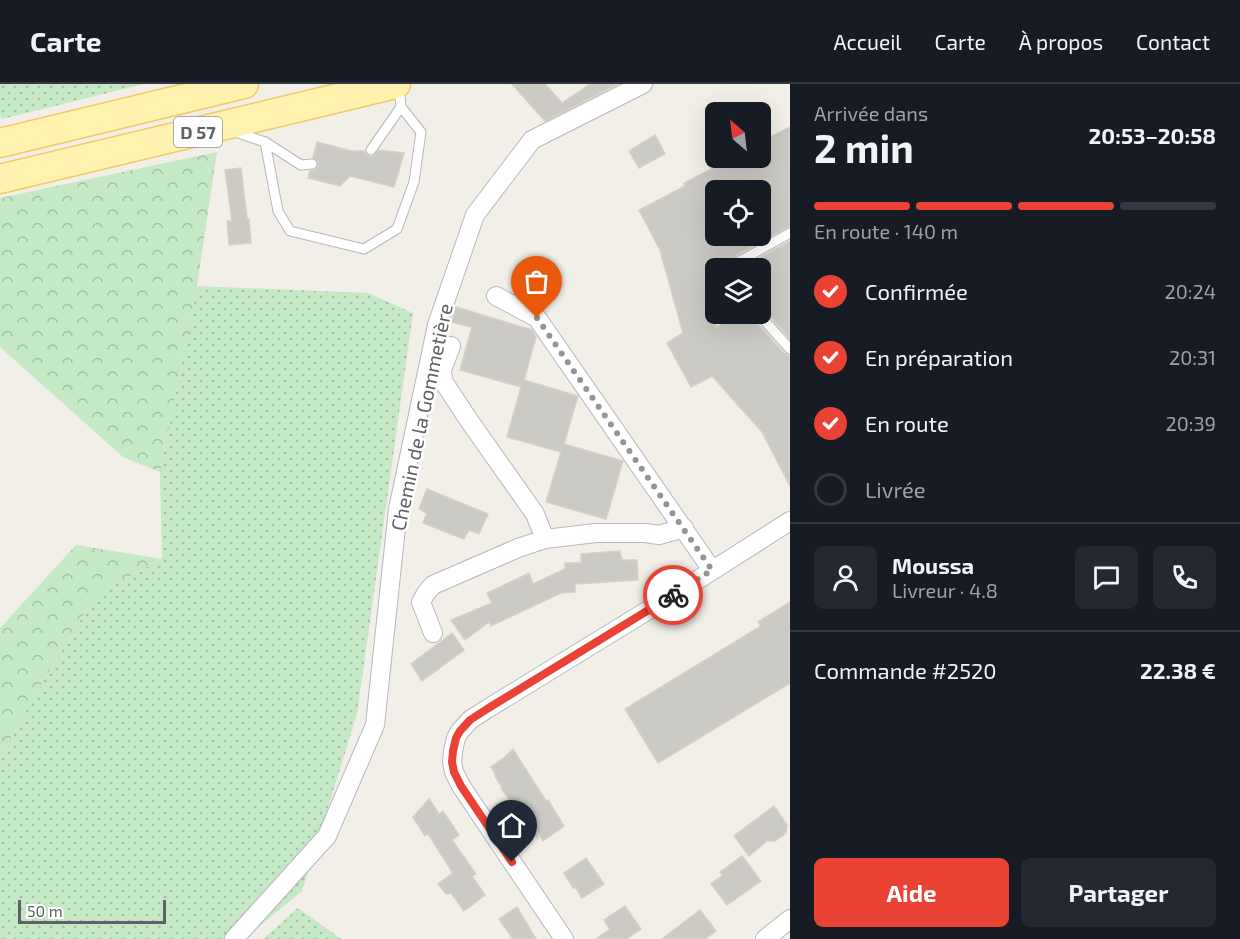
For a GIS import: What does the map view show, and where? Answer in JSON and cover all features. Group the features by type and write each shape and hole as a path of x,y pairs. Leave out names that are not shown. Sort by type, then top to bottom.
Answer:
{"main road":[{"name":"D 57","path":"0,143 244,84"},
{"name":"D 57","path":"0,179 219,127 398,92"}],"street":[{"name":"Chemin de la Gommetière","path":"234,939 327,836 375,724 398,509 437,325 475,215 532,140 643,84"},
{"path":"496,296 537,318 712,570"},
{"path":"452,346 442,370 443,381 535,513 545,539"},
{"path":"564,939 461,786 452,762 456,738 470,720 790,521"},
{"path":"433,633 421,602 433,585 518,548 545,539 596,534 659,535 684,528"},
{"path":"765,939 790,919"}],"lane":[{"path":"264,142 278,210 290,231 364,249 397,229 414,182 421,132 398,92"},
{"path":"371,150 398,92"},
{"path":"219,127 264,142 301,165 312,164"},
{"path":"745,258 790,233"},
{"path":"767,324 790,349"}],"green space":[{"path":"0,84 144,84 2,119 0,116"},
{"path":"217,152 197,286 160,472 123,457 0,347 0,198"},
{"path":"197,286 368,293 413,313 357,714 302,891 244,939 0,939 0,759 30,703 96,594 162,559 160,472"},
{"path":"76,545 162,559 96,594 30,703 0,759 0,628"},
{"path":"298,908 341,939 263,939"}],"building":[{"path":"512,84 545,84 562,103 590,84 618,84 545,121"},
{"path":"790,127 790,226 771,236 771,180 705,180 705,246 753,246 734,258 705,258 705,324 716,324 716,328 721,324 758,324 785,354 790,356 790,486 762,432 712,376 691,387 667,343 683,333 660,250 639,210 685,186 684,183 713,168 771,168 771,136"},
{"path":"655,135 665,154 639,168 629,151"},
{"path":"317,142 351,151 364,151 370,157 379,150 404,153 394,187 350,176 340,186 308,178 310,171 315,170 318,166 318,161 313,158"},
{"path":"241,168 251,243 229,245 227,221 232,221 225,170"},
{"path":"790,241 790,339 771,317 771,258 760,258"},
{"path":"456,307 532,330 536,337 524,380 578,396 564,444 623,461 606,519 546,502 561,452 507,437 521,387 460,370 472,327 451,322"},
{"path":"427,489 488,514 479,534 469,530 464,539 423,523 427,513 419,509"},
{"path":"620,551 622,560 637,560 638,580 575,584 575,592 561,593 491,626 489,622 465,640 451,620 492,603 487,593 529,573 533,584 565,569 565,563 581,563 581,554"},
{"path":"790,602 790,683 658,763 625,709 761,626 758,622"},
{"path":"452,633 464,650 422,681 411,664"},
{"path":"513,749 564,826 543,841 537,831 538,839 516,805 514,807 491,767"},
{"path":"429,799 439,814 443,811 459,835 452,840 476,874 472,876 485,895 464,911 451,893 446,894 438,884 453,873 428,834 425,836 413,817"},
{"path":"774,806 787,825 786,833 775,841 767,841 749,856 734,836"},
{"path":"742,856 761,881 727,905 711,884 723,875 720,872"},
{"path":"586,858 604,884 582,898 564,873"},
{"path":"625,906 641,929 626,939 596,939 610,929 604,920"},
{"path":"517,907 536,939 513,939 499,919"},
{"path":"700,910 716,931 705,939 662,939"}],"way so far":[{"path":"537,318 712,570 673,595"}],"route":[{"path":"512,862 454,772 453,751 460,731 470,720 487,709 673,595"}]}
